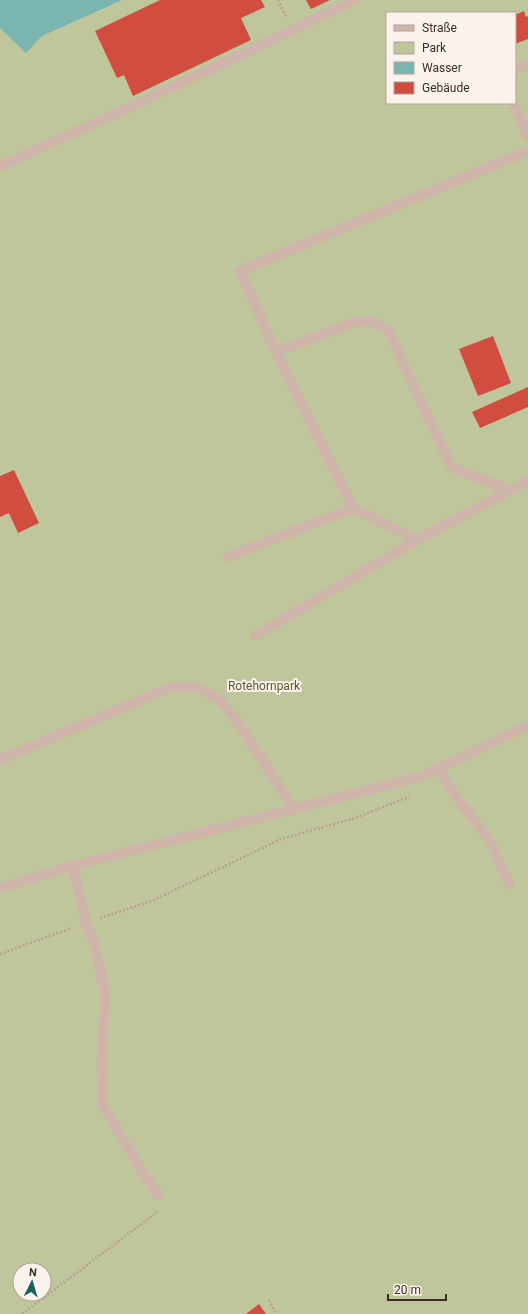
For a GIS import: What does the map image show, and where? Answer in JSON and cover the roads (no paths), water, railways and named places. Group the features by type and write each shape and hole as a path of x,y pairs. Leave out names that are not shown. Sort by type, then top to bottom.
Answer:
{"street":[{"path":"0,166 355,0"},
{"path":"516,70 528,64"},
{"path":"513,104 528,135"},
{"path":"417,540 353,508 276,352 240,271 528,150"},
{"path":"276,352 358,320 374,322 388,332 451,466 510,490"},
{"path":"255,636 417,540 528,481"},
{"path":"228,557 353,508"},
{"path":"0,760 169,688 198,687 220,701 238,721 294,809"},
{"path":"0,888 73,866 423,776 439,770 528,726"},
{"path":"439,770 445,782 490,841 508,884"},
{"path":"73,866 86,923 95,947 105,992 102,1063 104,1106 143,1173 159,1196"}],"water":[{"path":"0,0 122,0 42,36 26,53 0,28"}],"park label":[{"name":"Rotehornpark","path":"264,686"}]}
